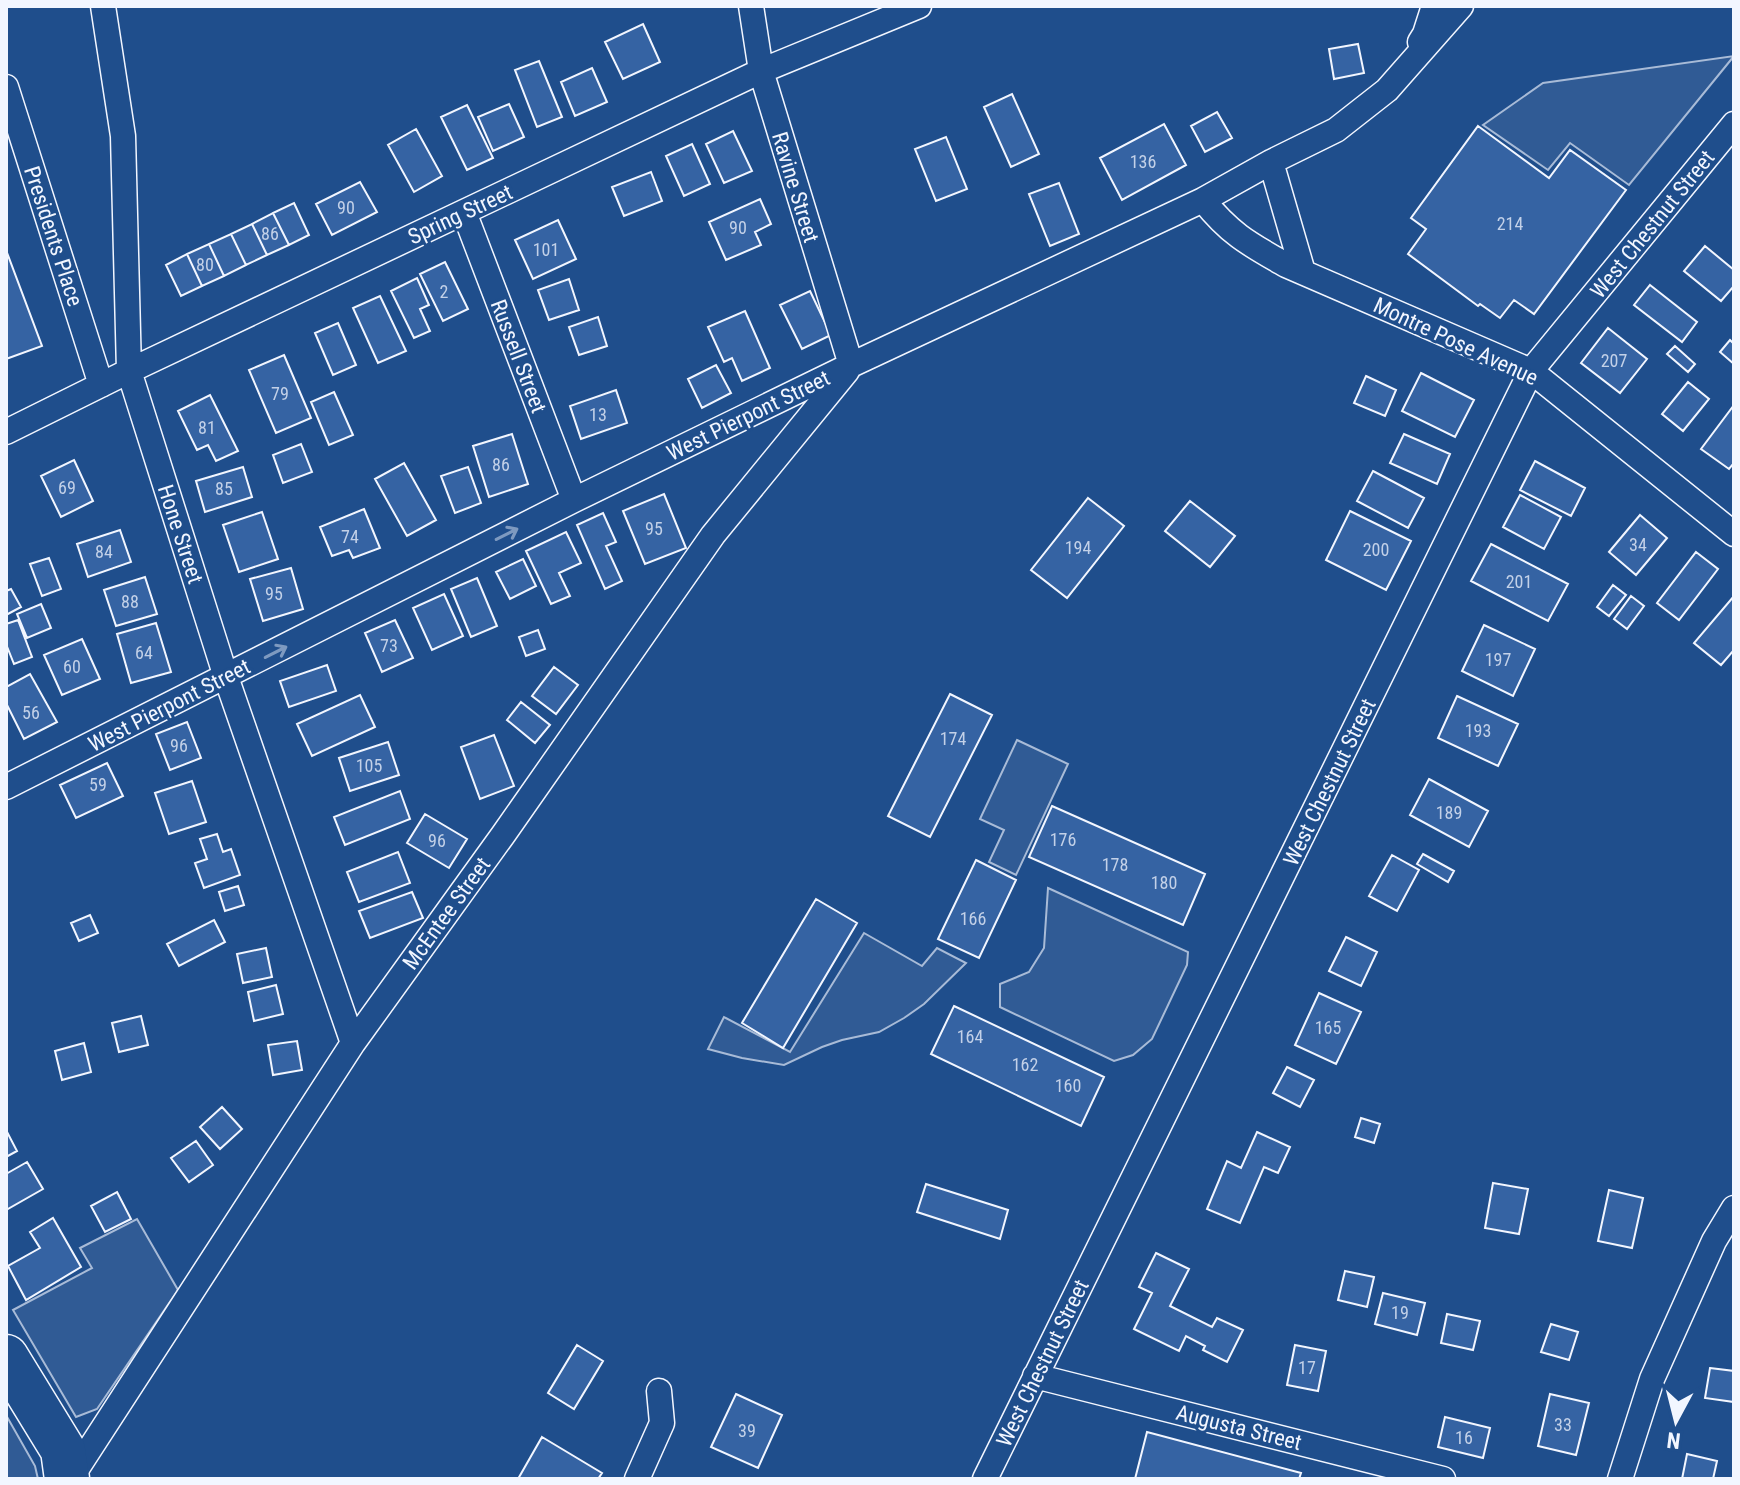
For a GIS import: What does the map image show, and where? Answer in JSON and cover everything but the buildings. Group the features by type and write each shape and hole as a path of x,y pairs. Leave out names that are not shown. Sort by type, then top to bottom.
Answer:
{"highway":[{"path":"6,1357 63,1450 68,1478"}],"street":[{"name":"Hone Street","path":"103,6 123,136 129,371 226,677 353,1043"},
{"name":"Ravine Street","path":"751,6 761,71 851,365"},
{"name":"Spring Street","path":"6,432 761,71 919,6"},
{"path":"1402,71 1425,34 1434,6"},
{"name":"West Pierpont Street","path":"6,787 574,500 851,365 1203,200 1336,130 1387,90 1461,6"},
{"name":"Presidents Place","path":"6,87 101,385"},
{"name":"West Chestnut Street","path":"985,1479 1531,371 1734,124"},
{"path":"1271,162 1303,272"},
{"name":"Montre Pose Avenue","path":"1203,200 1221,223 1247,243 1303,272 1531,371 1734,534"},
{"name":"Russell Street","path":"464,212 574,500"},
{"name":"McEntee Street","path":"68,1478 353,1043 713,535 851,365"},
{"path":"1620,1479 1652,1379 1714,1241 1734,1208"},
{"name":"Augusta Street","path":"1035,1376 1443,1479"},
{"path":"637,1479 662,1423 659,1391"}],"shaded area":[{"path":"1734,56 1629,185 1570,143 1548,170 1483,125 1543,83"},
{"path":"1017,740 1068,764 1016,875 989,862 1004,830 980,819"},
{"path":"1048,888 1188,952 1187,965 1152,1039 1133,1055 1114,1061 1000,1007 1000,984 1029,972 1044,948"},
{"path":"864,933 922,966 937,948 966,963 924,1004 904,1018 879,1032 842,1040 784,1065 708,1049 724,1017 790,1052"},
{"path":"137,1219 178,1290 97,1409 76,1417 13,1310 92,1268 80,1248"},
{"path":"6,1415 35,1466 38,1479 6,1479"}]}
